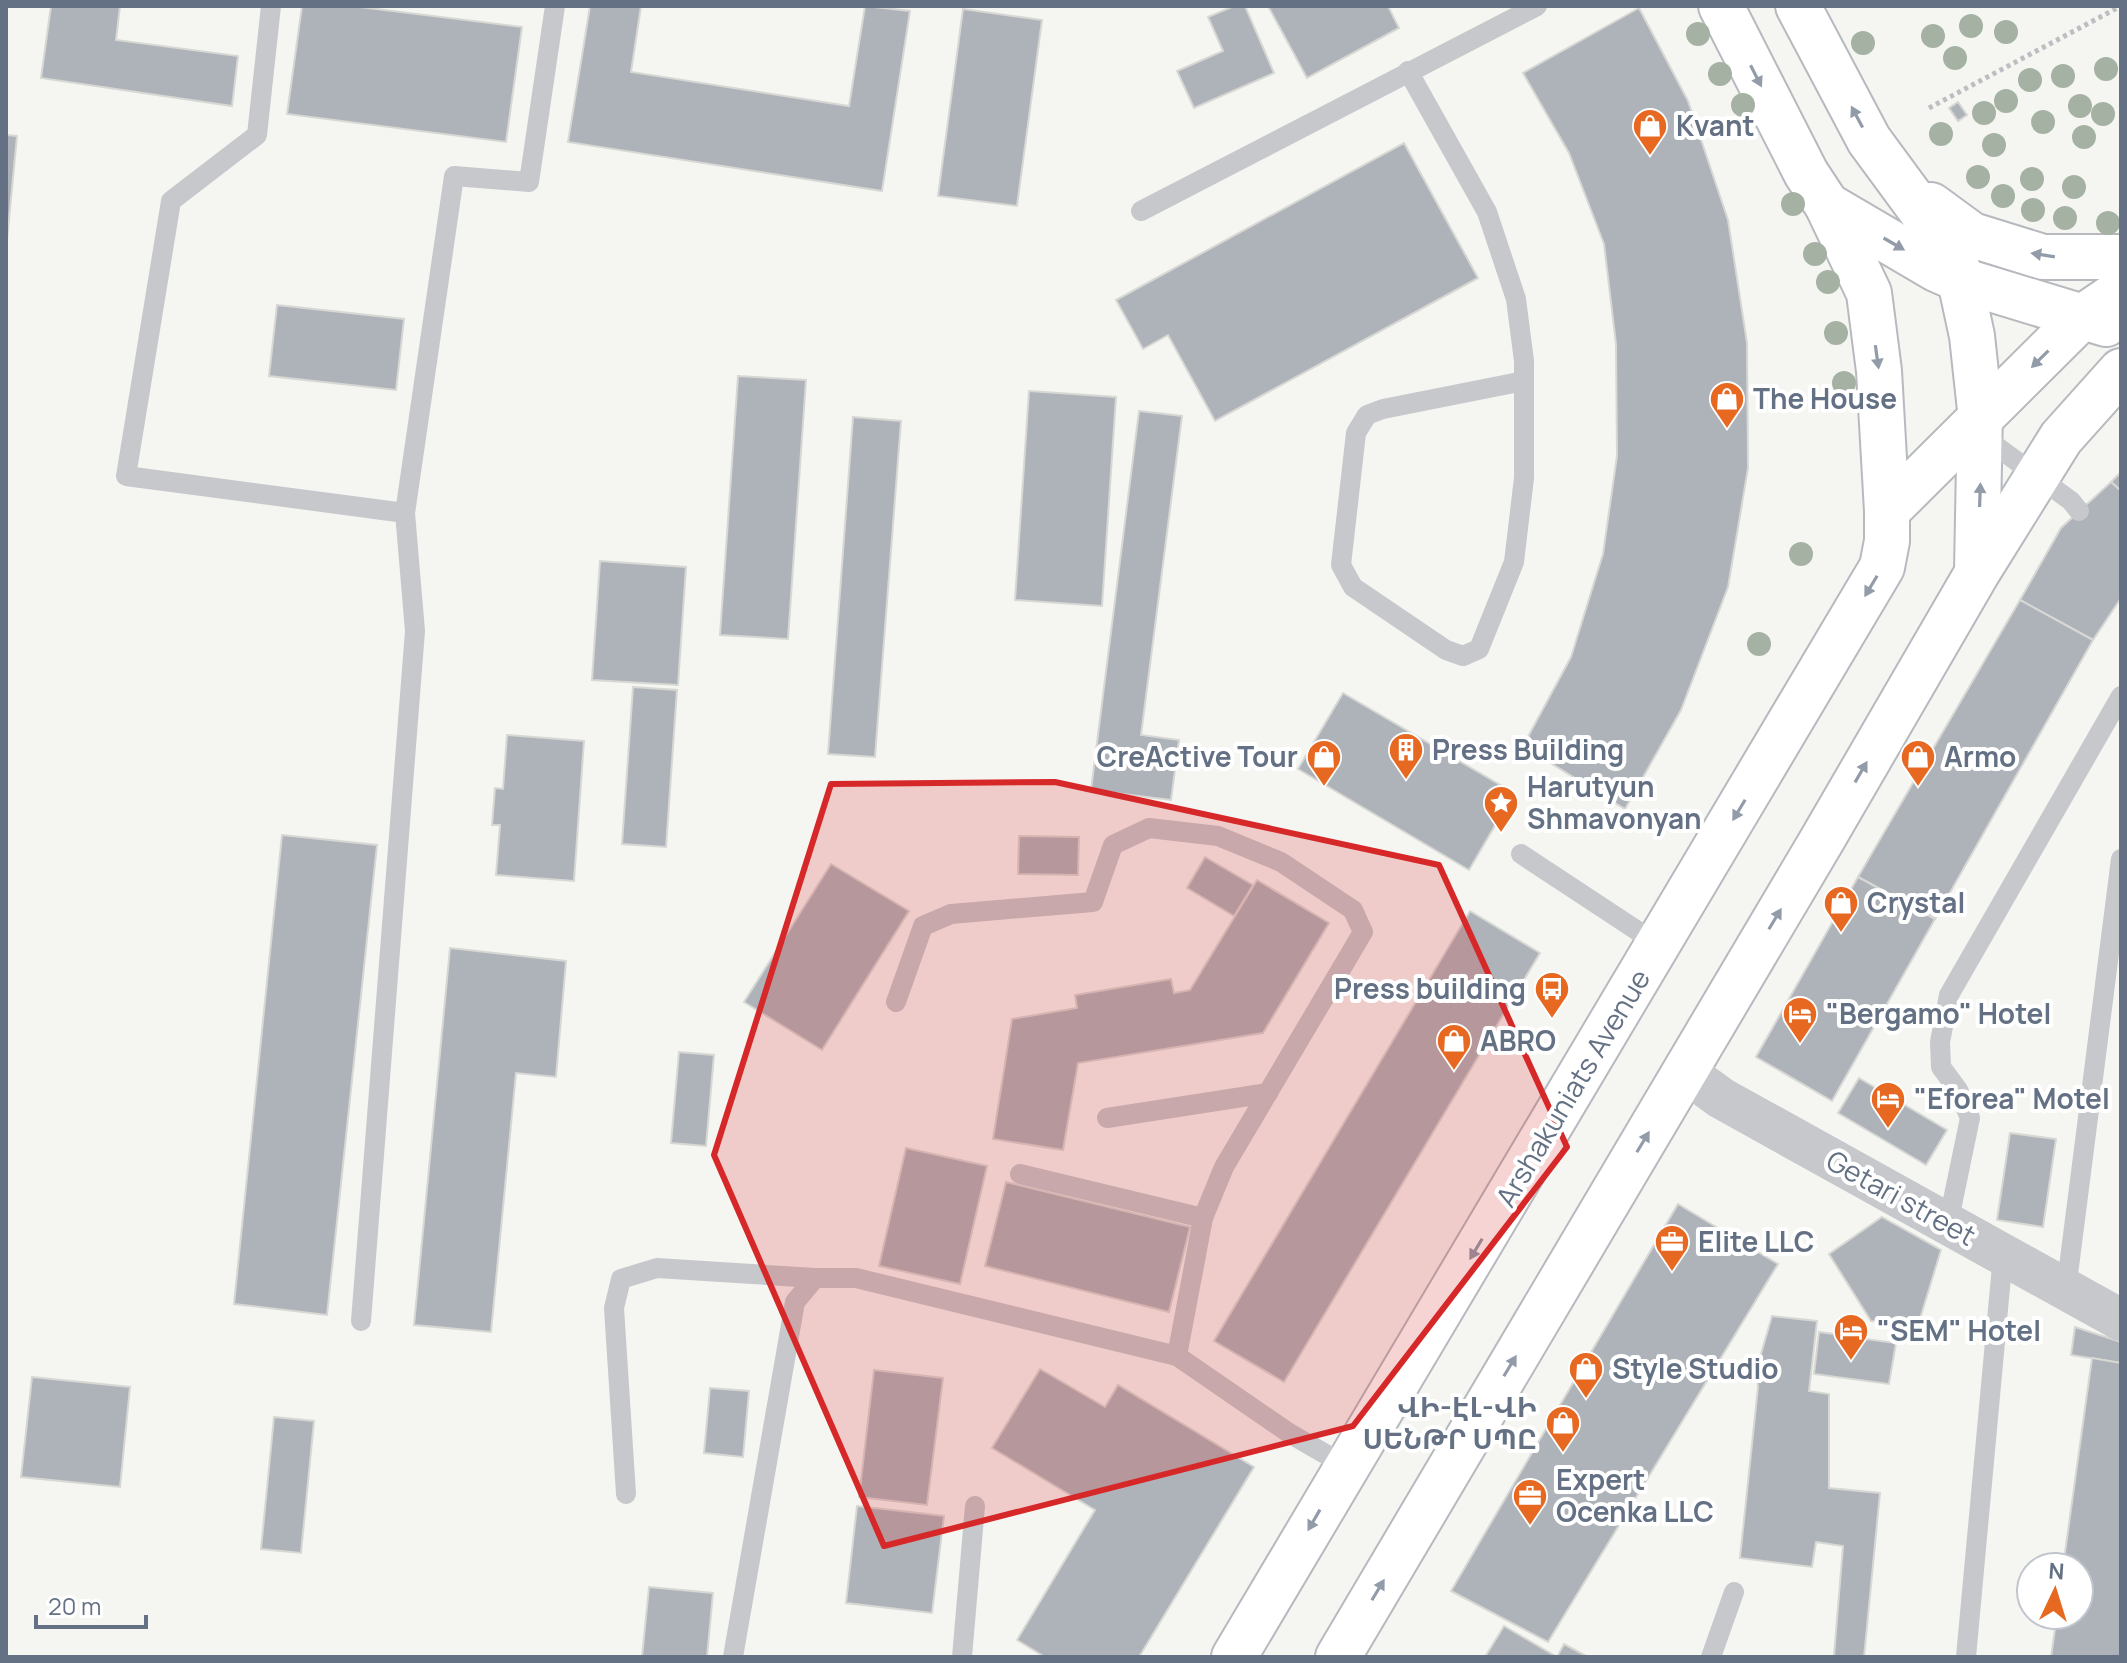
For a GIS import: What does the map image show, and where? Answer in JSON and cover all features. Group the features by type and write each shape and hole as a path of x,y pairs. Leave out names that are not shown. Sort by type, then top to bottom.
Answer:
{"main road":[{"name":"Arshakuniats Avenue","path":"1234,1657 1882,567 1887,541 1887,511 1879,371 1869,293 1827,205 1806,173 1721,6"},
{"path":"1798,6 1869,140 1955,257 1972,336 1980,426 1977,573"},
{"path":"1899,182 1972,235 2043,257 2121,257"},
{"path":"1827,205 1936,269 1961,280 2101,323"},
{"path":"1887,511 1980,426 2101,323 2121,291"},
{"path":"1338,1657 2036,476 2061,438 2121,371"}],"street":[{"name":"Getari street","path":"1684,1071 1721,1098 2121,1320"}],"lane":[{"path":"271,6 257,135 171,201 126,476 405,513"},
{"path":"361,1321 415,631 405,513 454,176 529,182 555,6"},
{"path":"1141,211 1537,6"},
{"path":"1408,71 1487,212 1516,299 1524,381 1524,478 1514,562 1479,649 1463,656 1446,650 1353,587 1341,565 1356,433 1367,415 1383,409 1524,381"},
{"path":"1980,426 2079,511"},
{"path":"1948,1224 1970,1118 1958,1090 1941,1067 1940,1042 1949,995 2121,696"},
{"path":"896,1002 923,926 951,914 1093,902 1113,845 1149,828 1218,836 1281,862 1353,910 1363,932 1224,1167 1203,1218 1177,1356"},
{"path":"1521,854 1659,945"},
{"path":"2066,1290 2121,859"},
{"path":"1107,1118 1268,1093"},
{"path":"1020,1174 1203,1218"},
{"path":"1966,1657 2003,1255"},
{"path":"626,1494 614,1308 621,1279 657,1268 856,1278 1177,1356 1289,1433 1346,1466"},
{"path":"733,1657 795,1302 815,1278"},
{"path":"962,1657 975,1506"},
{"path":"1711,1657 1734,1592"}],"path":[{"path":"1929,108 2121,6"}],"highlighted area":[{"path":"1055,782 1439,865 1567,1147 1353,1426 884,1546 714,1155 831,784"}],"building":[{"path":"51,6 120,6 116,40 238,56 232,106 41,78"},
{"path":"302,6 352,6 522,27 506,142 287,114"},
{"path":"590,6 641,6 631,72 849,106 865,6 910,11 882,191 568,142"},
{"path":"1234,6 1245,6 1274,73 1194,108 1177,71 1223,51 1208,17"},
{"path":"1268,6 1388,6 1399,28 1307,78"},
{"path":"1639,8 1688,101 1728,220 1747,343 1748,468 1728,587 1681,710 1625,809 1523,746 1571,657 1603,554 1617,456 1616,344 1604,244 1569,153 1523,73"},
{"path":"963,9 1042,20 1017,206 938,196"},
{"path":"1958,102 1967,115 1958,121 1949,108"},
{"path":"6,135 17,136 6,251"},
{"path":"1404,143 1478,278 1215,421 1168,335 1143,349 1116,300"},
{"path":"277,305 404,319 396,390 269,376"},
{"path":"738,376 806,380 788,639 720,635"},
{"path":"1029,391 1116,397 1102,606 1015,600"},
{"path":"1139,411 1182,416 1141,735 1179,740 1171,800 1091,790"},
{"path":"853,417 901,421 875,757 828,754"},
{"path":"2121,472 2121,491 2111,482"},
{"path":"2111,482 2121,491 2121,598 2093,640 2020,600 2061,528"},
{"path":"600,561 686,567 678,685 592,680"},
{"path":"2020,600 2093,640 1935,919 1858,877"},
{"path":"633,687 677,690 666,847 622,844"},
{"name":"Press Building","path":"1343,693 1514,793 1469,870 1298,769"},
{"path":"507,735 584,741 574,881 496,875 500,825 492,825 495,788 503,789"},
{"path":"282,835 377,845 327,1315 234,1304"},
{"path":"1019,836 1079,837 1078,875 1018,874"},
{"path":"1205,857 1253,885 1234,916 1187,888"},
{"path":"831,864 909,911 822,1050 744,1002"},
{"path":"1858,877 1935,919 1832,1101 1756,1057"},
{"path":"1257,880 1329,923 1263,1033 1078,1063 1063,1150 993,1139 1012,1019 1077,1008 1075,995 1171,979 1174,993 1190,990"},
{"path":"1470,911 1540,953 1284,1382 1214,1341"},
{"path":"450,948 566,961 556,1077 516,1073 491,1332 414,1325"},
{"path":"679,1052 714,1055 706,1146 671,1143"},
{"path":"1859,1078 1947,1130 1926,1165 1838,1113"},
{"path":"2010,1133 2056,1139 2043,1227 1997,1220"},
{"path":"906,1148 987,1166 960,1284 879,1266"},
{"path":"1006,1182 1190,1227 1169,1312 985,1266"},
{"path":"1678,1204 1778,1264 1548,1642 1451,1591"},
{"path":"1882,1217 1941,1250 1919,1322 1871,1321 1829,1254"},
{"path":"1772,1316 1817,1321 1809,1391 1829,1394 1829,1488 1880,1493 1864,1657 1834,1656 1843,1546 1816,1542 1812,1567 1740,1558 1758,1387 1756,1371"},
{"path":"2075,1327 2121,1342 2121,1363 2071,1355"},
{"path":"1853,1331 1858,1338 1896,1343 1889,1384 1814,1374 1819,1332 1841,1335"},
{"path":"2092,1358 2121,1363 2121,1657 2051,1657 2055,1631 2095,1631 2095,1551 2065,1551"},
{"path":"1040,1369 1105,1407 1118,1385 1254,1467 1139,1657 1045,1657 1017,1640 1095,1510 992,1448"},
{"path":"874,1370 943,1378 927,1505 859,1497"},
{"path":"32,1377 130,1387 120,1487 21,1477"},
{"path":"710,1388 749,1391 743,1457 704,1453"},
{"path":"274,1417 314,1421 301,1553 261,1549"},
{"path":"857,1506 944,1516 932,1613 846,1603"},
{"path":"649,1587 713,1593 707,1657 642,1657"},
{"path":"1504,1626 1557,1657 1485,1657"},
{"path":"1564,1644 1588,1657 1557,1657"}],"place":[{"name":"Kvant","path":"1650,157"},
{"name":"The House","path":"1727,430"},
{"name":"Press Building","path":"1406,781"},
{"name":"CreActive Tour","path":"1324,788"},
{"name":"Armo","path":"1918,788"},
{"name":"Harutyun Shmavonyan","path":"1501,834"},
{"name":"Crystal","path":"1841,934"},
{"name":"Press building","path":"1552,1020"},
{"name":"\"Bergamo\" Hotel","path":"1800,1045"},
{"name":"ABRO","path":"1454,1072"},
{"name":"\"Eforea\" Motel","path":"1888,1130"},
{"name":"Elite LLC","path":"1672,1273"},
{"name":"\"SEM\" Hotel","path":"1851,1362"},
{"name":"Style Studio","path":"1586,1400"},
{"name":"ՎԻ-ԷԼ-ՎԻ ՍԵՆԹՐ ՍՊԸ","path":"1563,1454"},
{"name":"Expert Ocenka LLC","path":"1530,1527"}]}
